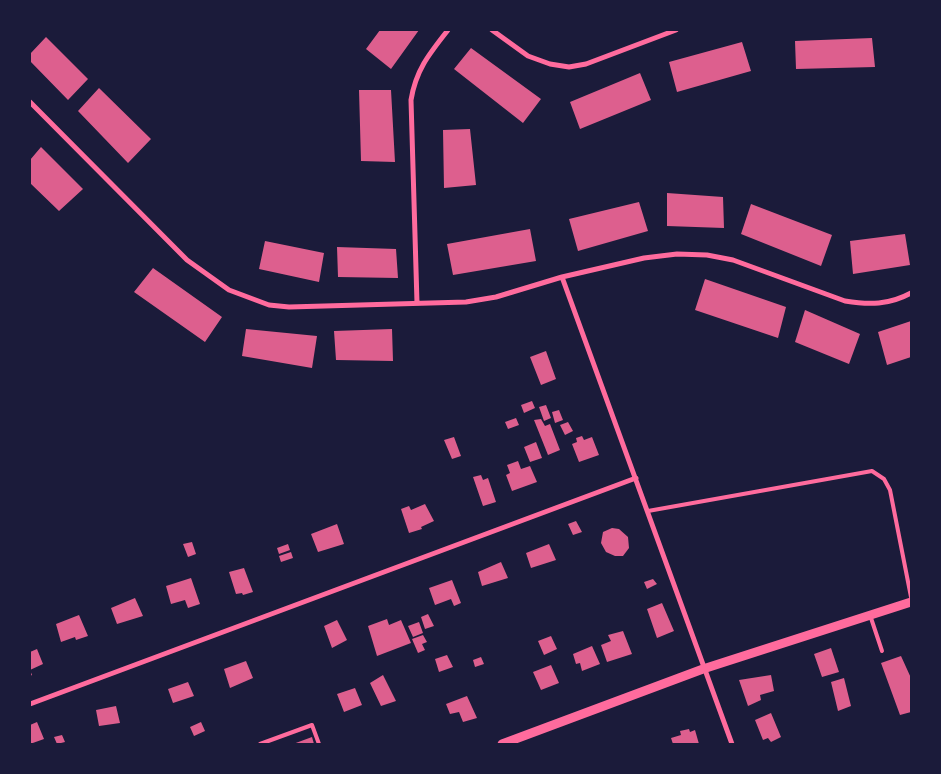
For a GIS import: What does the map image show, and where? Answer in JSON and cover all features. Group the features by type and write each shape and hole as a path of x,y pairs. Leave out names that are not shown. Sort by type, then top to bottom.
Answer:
{"street":[{"path":"417,303 411,100 414,84 426,57 448,30"},
{"path":"492,30 528,56 550,64 569,67 586,64 676,30"},
{"path":"30,102 187,260 229,290 269,305 289,307 466,302 496,297 562,277 644,258 677,254 707,255 733,260 845,301 864,304 886,303 911,293"},
{"path":"562,277 648,511 703,669 732,744"},
{"path":"30,704 636,478"},
{"path":"502,744 703,669 911,602"}],"lane":[{"path":"648,511 872,471 884,479 890,490 911,598"},
{"path":"870,615 882,651"},
{"path":"260,744 312,725 319,744"}],"building":[{"path":"380,30 419,30 391,69 366,49"},
{"path":"46,37 88,79 68,100 30,61 30,54"},
{"path":"872,38 875,67 796,69 795,41"},
{"path":"742,42 751,71 677,92 669,62"},
{"path":"471,48 541,99 523,123 454,69"},
{"path":"640,73 651,100 580,129 570,102"},
{"path":"99,88 151,139 128,163 78,111"},
{"path":"359,90 391,90 395,162 361,161"},
{"path":"470,129 476,185 444,188 443,130"},
{"path":"41,147 83,189 59,211 30,183 30,160"},
{"path":"667,193 723,197 724,228 667,226"},
{"path":"639,202 648,231 578,251 569,219"},
{"path":"751,204 832,235 821,266 741,234"},
{"path":"530,229 536,261 453,275 447,244"},
{"path":"905,234 910,265 853,274 850,241"},
{"path":"265,241 324,253 319,282 259,269"},
{"path":"337,247 396,249 398,278 338,277"},
{"path":"153,268 222,317 205,342 134,292"},
{"path":"705,279 786,307 778,338 695,310"},
{"path":"805,310 860,334 849,364 795,342"},
{"path":"911,321 911,357 887,365 878,332"},
{"path":"246,329 317,336 312,368 242,356"},
{"path":"392,329 393,361 336,360 334,331"},
{"path":"546,351 556,379 541,385 530,357"},
{"path":"532,401 535,408 524,413 521,405"},
{"path":"546,405 551,418 544,421 539,407"},
{"path":"559,410 563,420 555,423 552,412"},
{"path":"516,418 519,425 508,429 505,422"},
{"path":"541,419 545,426 550,424 560,450 548,455 534,420"},
{"path":"568,422 573,431 565,435 560,425"},
{"path":"582,436 584,440 592,437 599,455 579,462 572,444 577,442 576,438"},
{"path":"454,437 461,456 452,459 444,440"},
{"path":"536,442 542,458 530,462 524,447"},
{"path":"518,461 521,469 530,466 537,482 512,491 506,475 510,473 507,465"},
{"path":"481,475 483,480 488,478 496,502 483,506 473,477"},
{"path":"425,504 434,521 421,527 422,529 409,533 401,509 409,506 411,510"},
{"path":"576,521 582,532 573,535 568,524"},
{"path":"337,524 344,544 318,552 311,534"},
{"path":"612,528 619,529 628,537 629,548 623,556 615,556 606,552 601,543 603,532"},
{"path":"192,542 196,554 188,557 183,544"},
{"path":"288,544 290,550 279,554 277,548"},
{"path":"549,544 556,560 531,568 526,553"},
{"path":"291,552 293,558 281,562 279,556"},
{"path":"501,562 508,578 482,586 478,572"},
{"path":"244,568 253,592 243,595 242,593 236,594 229,572"},
{"path":"191,578 200,604 188,608 185,600 171,604 166,586"},
{"path":"653,579 657,584 647,589 644,582"},
{"path":"452,580 461,603 454,606 451,599 435,605 429,588"},
{"path":"135,598 143,616 117,624 111,608"},
{"path":"662,603 674,631 657,638 647,609"},
{"path":"428,614 434,626 425,629 421,617"},
{"path":"79,615 88,636 76,640 75,637 61,642 56,624"},
{"path":"387,619 389,625 401,620 411,643 377,656 368,626"},
{"path":"337,620 347,640 332,648 324,626"},
{"path":"419,622 423,633 413,637 408,626"},
{"path":"623,631 632,654 607,662 601,645 611,641 608,635"},
{"path":"423,635 427,642 422,644 425,650 418,653 412,639"},
{"path":"551,636 557,649 544,655 538,641"},
{"path":"592,646 600,664 582,671 580,663 576,664 573,654"},
{"path":"831,648 839,672 822,677 814,654"},
{"path":"37,649 43,664 30,670 30,652"},
{"path":"447,655 453,667 439,672 435,659"},
{"path":"901,656 911,678 911,712 900,715 881,663"},
{"path":"481,657 484,664 475,667 473,660"},
{"path":"246,661 253,678 230,688 224,669"},
{"path":"551,665 559,683 541,690 533,672"},
{"path":"383,675 396,701 381,706 370,683"},
{"path":"771,675 774,691 760,695 761,700 748,706 739,680"},
{"path":"844,678 851,706 838,711 831,682"},
{"path":"188,682 194,696 173,703 168,689"},
{"path":"355,688 362,705 344,712 337,694"},
{"path":"467,696 477,718 463,722 459,712 450,714 446,704"},
{"path":"116,706 120,723 99,726 96,710"},
{"path":"771,713 781,737 771,742 768,738 763,740 755,720"},
{"path":"37,722 44,739 30,744 30,725"},
{"path":"201,722 205,731 194,736 190,727"},
{"path":"689,729 690,732 695,730 699,744 673,744 671,738 681,735 680,731"},
{"path":"62,735 65,742 57,744 54,737"},
{"path":"312,737 314,744 293,744"}]}
